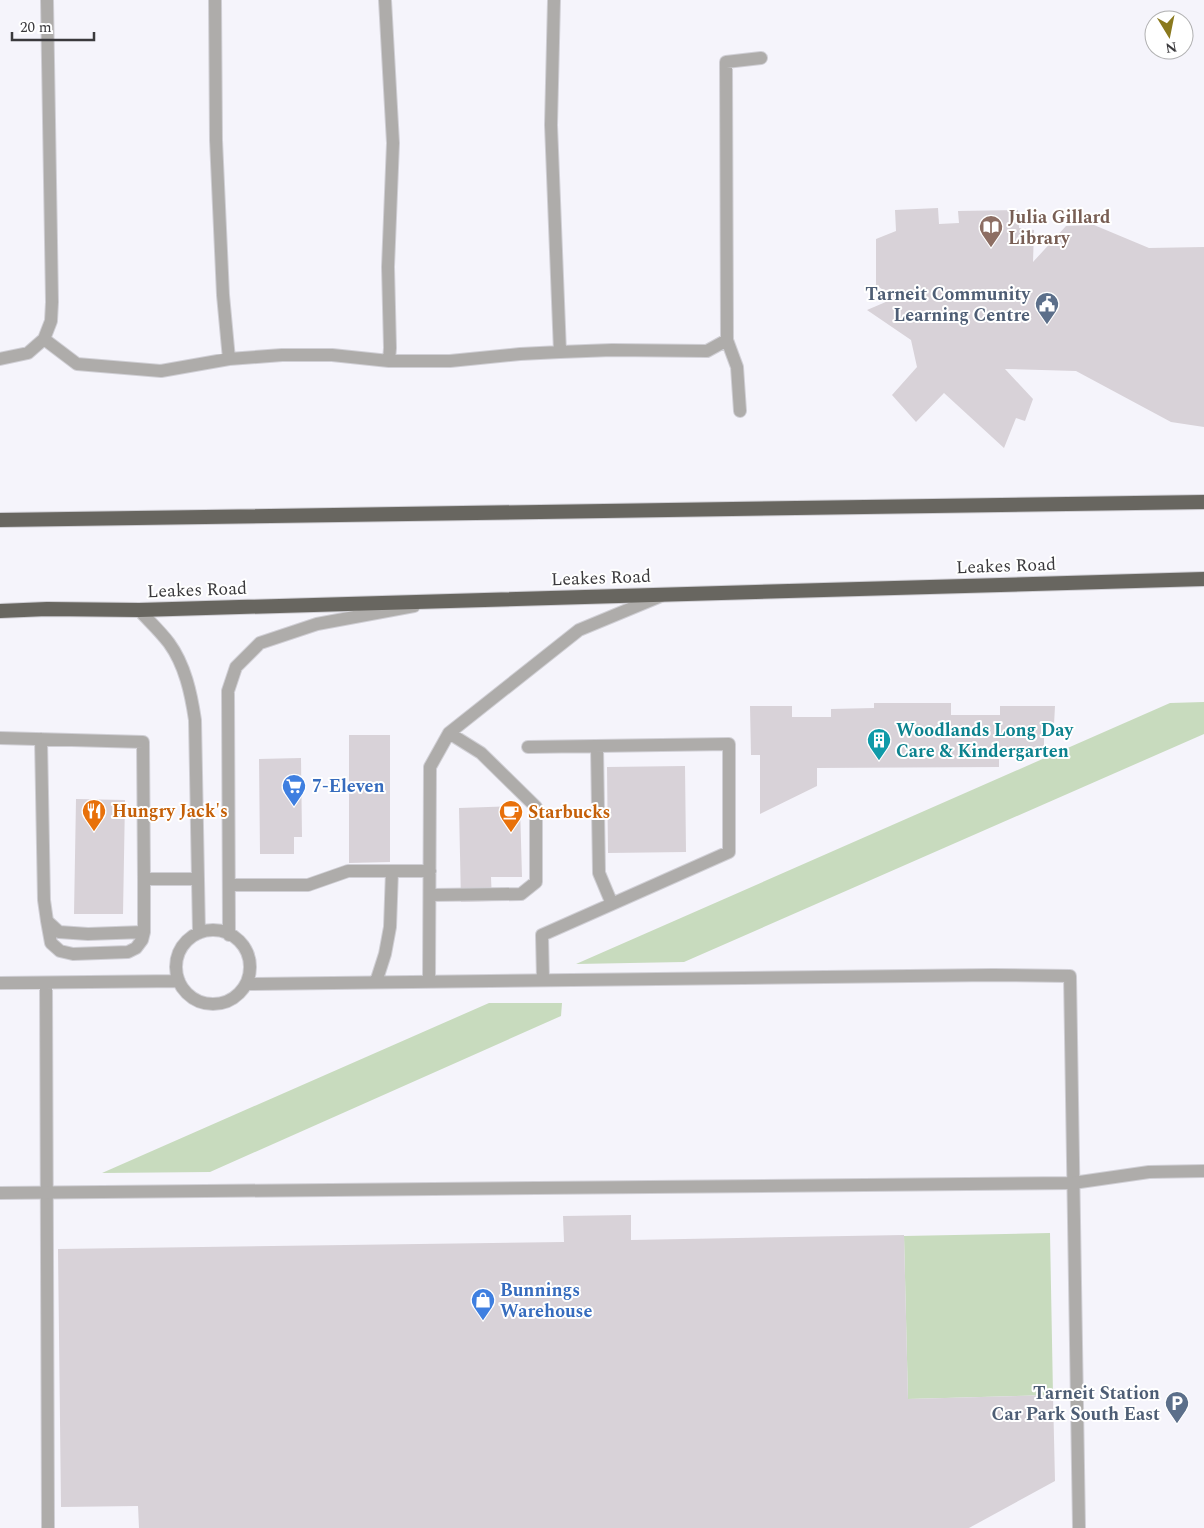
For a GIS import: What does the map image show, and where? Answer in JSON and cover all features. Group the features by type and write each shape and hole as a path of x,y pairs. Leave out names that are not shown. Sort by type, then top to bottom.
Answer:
{"highway":[{"path":"0,520 1204,502"},
{"name":"Leakes Road","path":"0,611 47,609 139,610 1204,580"}],"street":[{"path":"0,359 28,353 44,339 51,321 47,0"},
{"path":"215,0 216,140 223,295 229,359"},
{"path":"385,0 393,143 388,267 389,361"},
{"path":"554,0 550,125 560,352"},
{"path":"740,411 737,367 727,340 726,62 762,58"},
{"path":"44,339 77,364 161,371 229,359 282,355 332,355 389,361 450,362 520,354 560,352 612,350 707,351 727,340"},
{"path":"429,982 430,767 449,733 579,630 663,595"},
{"path":"229,935 228,691 236,668 260,643 317,624 438,602"},
{"path":"139,610 169,643 182,667 191,693 195,720 199,933"},
{"path":"430,896 521,894 536,882 536,807 481,752 449,733"},
{"path":"0,738 41,739 143,742 144,932 142,940 136,948 128,952 73,954 60,951 51,943 44,900 41,739"},
{"path":"528,748 729,744 729,852 542,936 543,980"},
{"path":"597,746 599,873 612,904"},
{"path":"229,885 308,885 348,871 430,871"},
{"path":"376,982 385,954 390,927 392,871"},
{"path":"144,879 198,879"},
{"path":"47,921 59,932 88,934 144,932"},
{"path":"211,930 224,932 235,937 244,947 249,959 250,972 247,984 239,994 228,1002 216,1005 204,1004 193,999 184,991 179,981 176,970 177,958 189,939 199,933 211,930"},
{"path":"247,984 993,975 1070,976 1079,1528"},
{"path":"0,983 179,981"},
{"path":"46,983 48,1528"},
{"path":"0,1193 1073,1183 1149,1172 1204,1171"}],"green space":[{"path":"1204,702 1204,734 684,962 576,964 1170,703"},
{"path":"489,1003 562,1003 561,1016 210,1172 102,1173"},
{"path":"1050,1233 1053,1395 908,1399 904,1236"}],"building":[{"name":"Tarneit Community Learning Centre","path":"938,208 939,224 959,223 958,211 1018,210 1019,228 1034,230 1033,262 1066,226 1094,225 1149,248 1204,247 1204,427 1171,422 1076,371 1005,369 1033,399 1025,421 1016,418 1004,448 944,393 916,422 892,395 917,367 911,340 867,310 895,298 876,285 876,239 896,231 895,210"},
{"name":"Woodlands Long Day Care & Kindergarten","path":"874,703 951,703 951,715 1000,715 1000,706 1055,706 1054,725 1044,725 1044,748 999,748 999,767 817,768 817,786 760,814 760,755 751,755 750,706 792,706 792,717 831,717 831,709 874,708"},
{"path":"349,735 390,735 390,862 349,863"},
{"path":"301,758 302,837 294,837 294,854 260,854 259,759"},
{"path":"685,766 686,852 608,853 607,767"},
{"path":"76,799 125,800 123,914 74,914"},
{"path":"520,806 522,877 491,877 492,901 461,902 459,808"},
{"name":"Bunnings Warehouse","path":"631,1215 631,1240 904,1235 908,1399 1053,1395 1055,1481 969,1528 139,1528 138,1506 61,1507 58,1249 564,1242 563,1216"}],"place":[{"name":"Julia Gillard Library","path":"991,248"},
{"name":"Tarneit Community Learning Centre","path":"1047,325"},
{"name":"Woodlands Long Day Care & Kindergarten","path":"879,761"},
{"name":"7-Eleven","path":"294,807"},
{"name":"Hungry Jack's","path":"94,832"},
{"name":"Starbucks","path":"511,833"},
{"name":"Bunnings Warehouse","path":"483,1321"},
{"name":"Tarneit Station Car Park South East","path":"1177,1424"}]}
